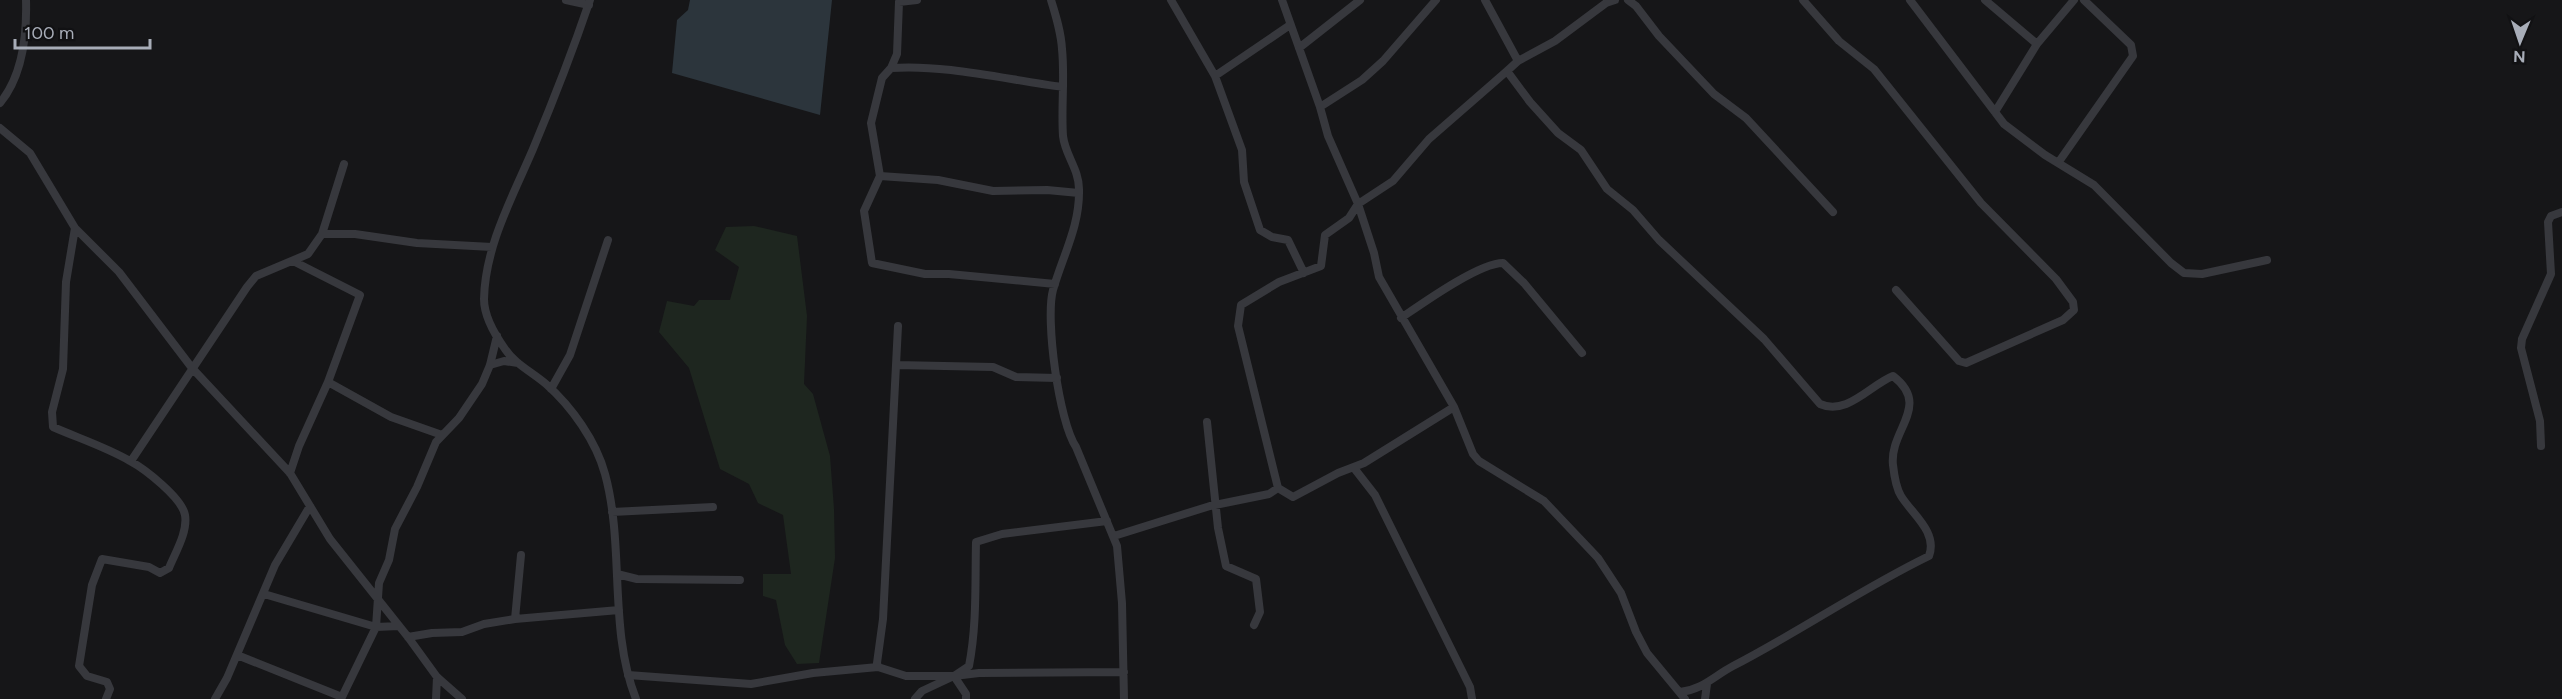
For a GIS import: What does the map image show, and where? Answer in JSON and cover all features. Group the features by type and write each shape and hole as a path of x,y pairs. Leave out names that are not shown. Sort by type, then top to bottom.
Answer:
{"street":[{"path":"0,103 13,81 22,57 26,0"},
{"path":"566,0 590,3 567,67 492,247 484,299 491,325 506,350 518,363 551,389 587,433 597,450 605,474 612,512 619,610 633,698"},
{"path":"917,0 899,2 897,54 891,68 882,78 871,123 880,176 864,211 872,263 925,274 1056,284"},
{"path":"1051,0 1062,50 1064,139 1078,175 1079,193 1076,226 1053,292 1051,325 1058,378 1071,438 1114,536 1119,558 1124,699"},
{"path":"1171,0 1215,76 1242,150 1244,182 1260,230 1272,237 1288,240 1304,273"},
{"path":"1282,0 1328,136 1358,204 1374,253 1378,277 1454,407 1473,454 1479,462 1544,501 1598,558 1621,593 1647,653 1683,696 1707,684 1718,674 1769,648 1892,574 1929,556 1932,549 1927,530 1899,494 1893,465 1894,447 1910,406 1906,390 1893,376 1858,399 1833,407 1820,404 1764,339 1659,240 1633,210 1607,189 1581,150 1558,133 1530,102 1507,71"},
{"path":"1299,48 1360,0"},
{"path":"1320,107 1362,80 1383,61 1436,0"},
{"path":"1485,0 1518,61"},
{"path":"1454,407 1354,468 1338,473 1293,497 1278,488 1238,327 1241,305 1279,282 1321,266 1325,235 1349,218 1358,204 1393,181 1430,139 1518,61 1555,41 1604,2 1615,0"},
{"path":"1628,0 1636,6 1659,36 1714,94 1746,118 1833,212"},
{"path":"1803,0 1839,41 1874,69 1981,203 2056,279 2073,302 2074,310 2063,320 1966,363 1959,361 1896,290"},
{"path":"1910,0 2004,124 2058,163 2094,185 2171,263 2184,273 2220,272 2236,266 2267,260"},
{"path":"1985,0 2037,44"},
{"path":"1995,112 2037,44 2074,0"},
{"path":"2058,163 2133,56 2131,45 2084,0"},
{"path":"1215,76 1290,25"},
{"path":"891,68 910,67 960,71 1063,87"},
{"path":"0,128 30,153 75,228 119,272 192,368 290,473 330,539 437,677 462,699"},
{"path":"131,461 256,276 308,254 322,234 344,164"},
{"path":"880,176 938,180 993,191 1047,190 1079,193"},
{"path":"2541,446 2540,421 2521,348 2522,339 2551,274 2548,222 2550,216 2562,212"},
{"path":"75,228 67,272 63,369 52,412 53,427 131,461 166,489 185,514 185,526 169,568 165,572 160,573 149,567 102,559 92,585 79,666 87,676 108,682 110,689 106,699"},
{"path":"322,234 355,234 417,243 492,247"},
{"path":"551,389 570,355 608,240"},
{"path":"290,473 299,446 328,382 360,295 293,261"},
{"path":"1401,318 1481,270 1497,263 1503,263 1524,283 1582,353"},
{"path":"878,667 883,619 898,326"},
{"path":"237,655 342,698 376,627 379,583 390,560 395,529 417,487 436,442 459,418 482,384 490,365 497,336"},
{"path":"490,365 504,361 518,363"},
{"path":"896,365 993,367 1016,376 1058,378"},
{"path":"328,382 392,417 442,435"},
{"path":"1207,422 1218,528 1226,566 1256,579 1260,612 1254,625"},
{"path":"1354,468 1375,495 1470,687 1472,699"},
{"path":"1114,536 1217,505 1269,494 1278,488"},
{"path":"215,699 237,655 275,565 310,506"},
{"path":"612,512 713,507"},
{"path":"915,699 922,691 969,666 976,615 976,542 1002,534 1107,520"},
{"path":"514,619 521,555"},
{"path":"617,574 637,579 740,580"},
{"path":"264,594 376,627 399,626"},
{"path":"408,637 462,632 484,624 514,619 619,610"},
{"path":"628,675 751,684 878,667 913,676 1124,672"},
{"path":"954,676 966,694 966,699"},
{"path":"436,699 437,677"},
{"path":"1705,699 1707,684"}],"shaded area":[{"path":"690,0 832,0 820,115 672,73 677,20 688,10"},
{"path":"754,226 797,236 807,316 804,384 813,394 830,456 835,558 819,663 797,664 785,645 776,600 763,596 763,574 791,574 783,515 758,503 749,484 720,469 689,368 659,332 667,301 694,306 699,300 730,300 739,267 715,250 726,227"}]}
